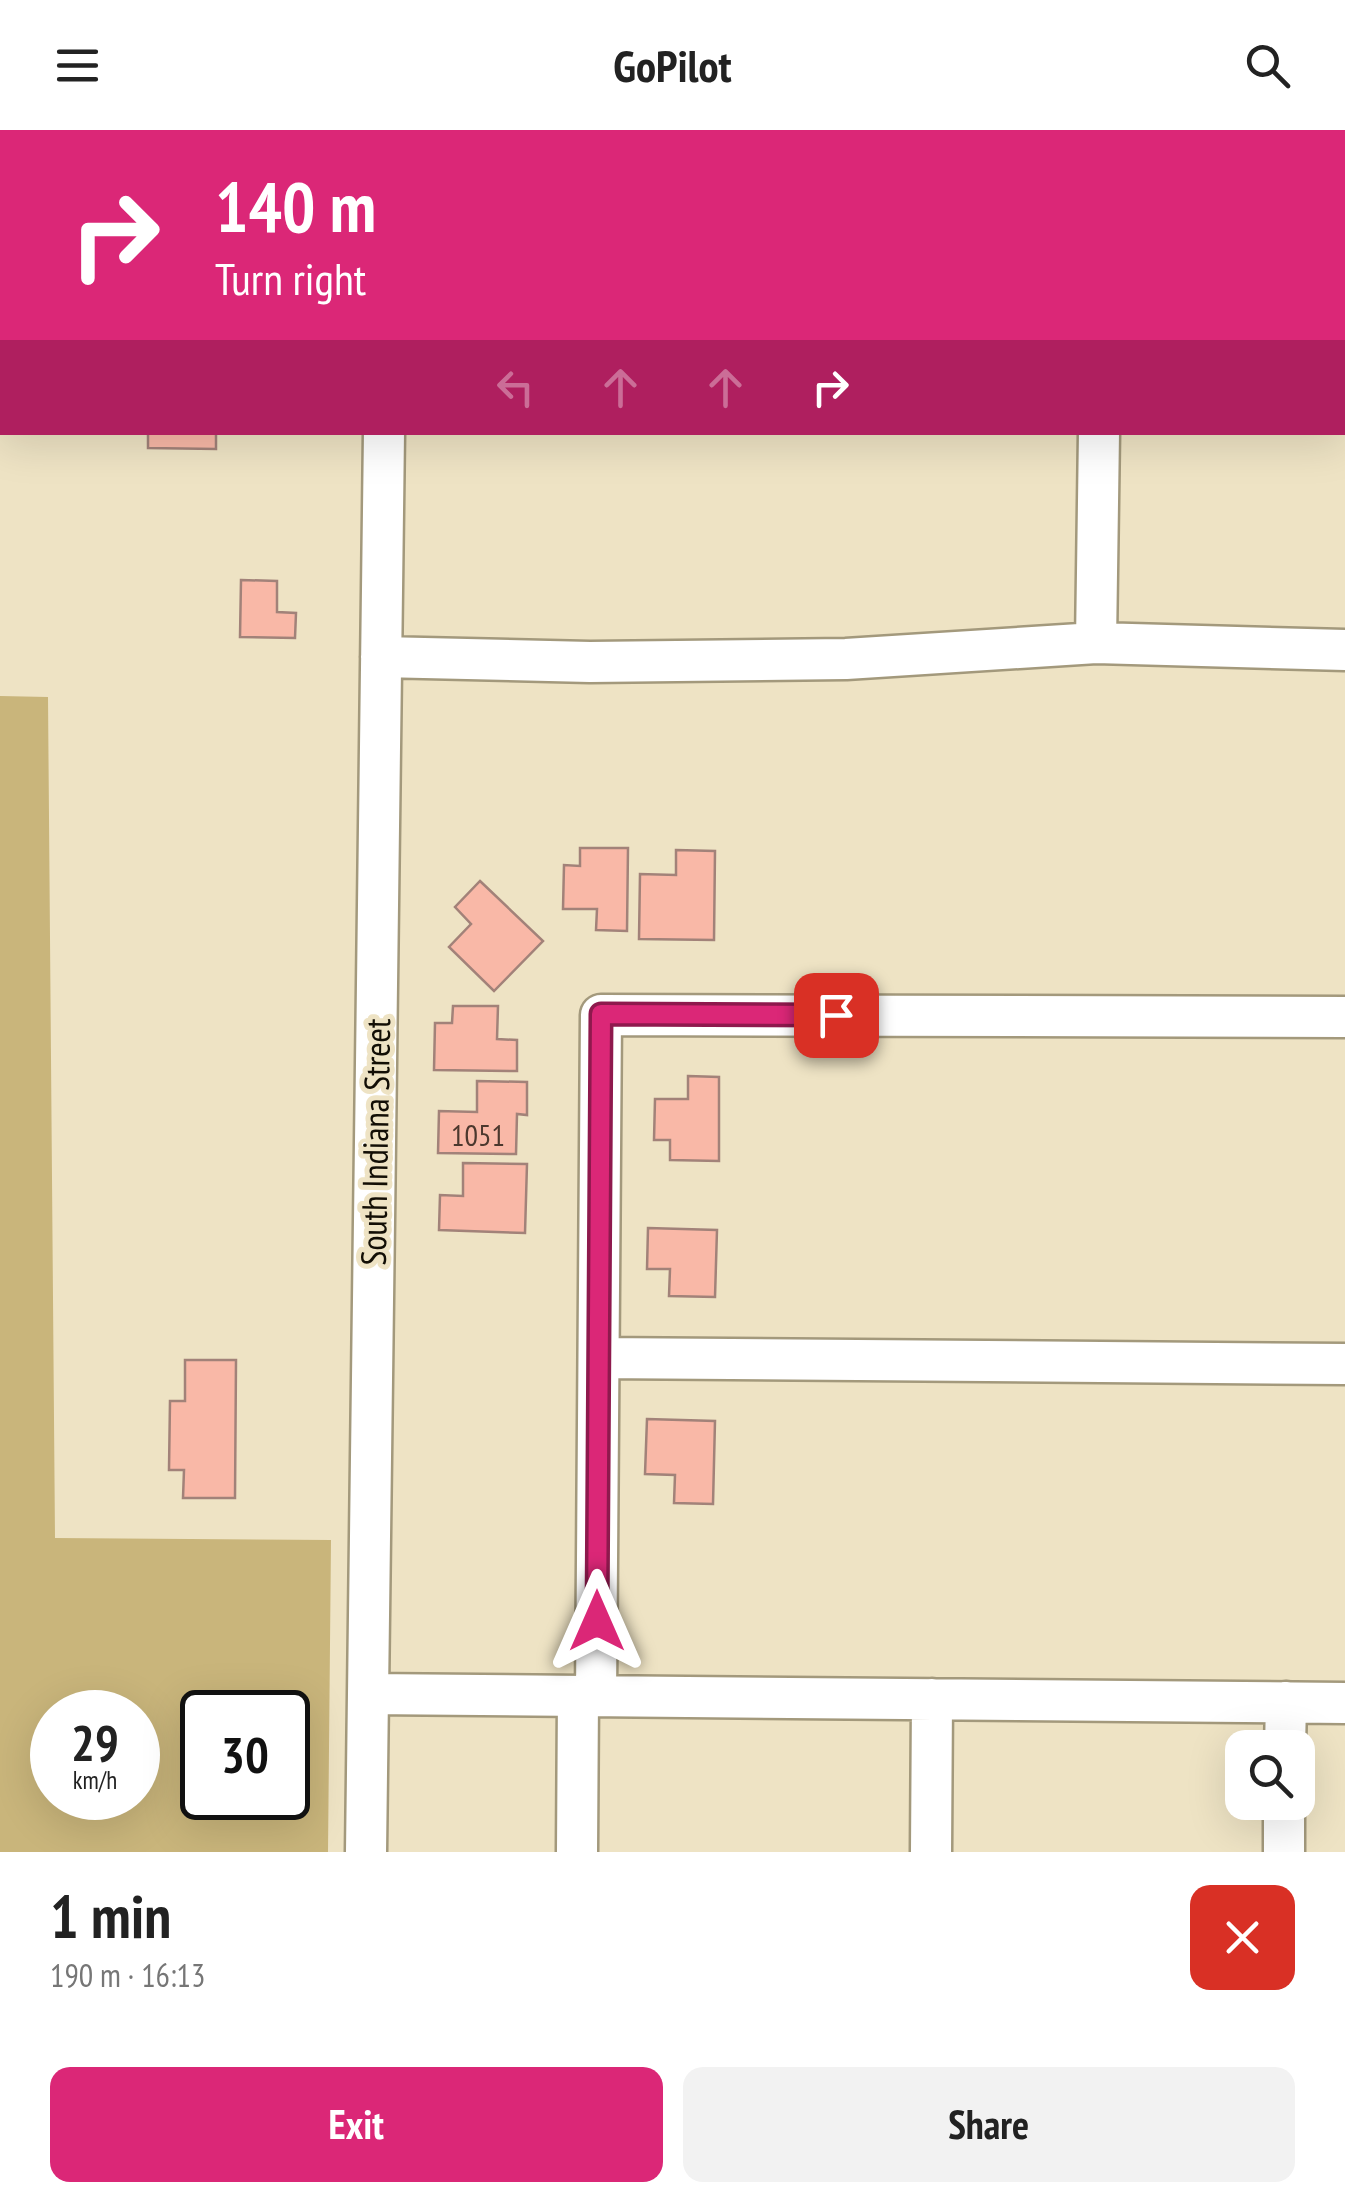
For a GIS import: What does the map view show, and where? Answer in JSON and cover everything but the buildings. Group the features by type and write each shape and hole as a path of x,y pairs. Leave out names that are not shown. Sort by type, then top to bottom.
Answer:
{"street":[{"name":"South Indiana Street","path":"366,1852 384,435"},
{"path":"1096,644 1098,435"},
{"path":"381,657 590,662 846,659 1096,644 1345,650"},
{"path":"577,1852 587,1696 599,1358 601,1014 1345,1017"},
{"path":"599,1358 1345,1364"},
{"path":"368,1694 1345,1703"},
{"path":"931,1852 932,1700"},
{"path":"1285,1730 1286,1702"},
{"path":"1284,1820 1284,1852"}],"shaded area":[{"path":"0,696 48,697 55,1538 331,1540 328,1852 0,1852"}],"route":[{"path":"597,1621 601,1014 836,1015"}]}
